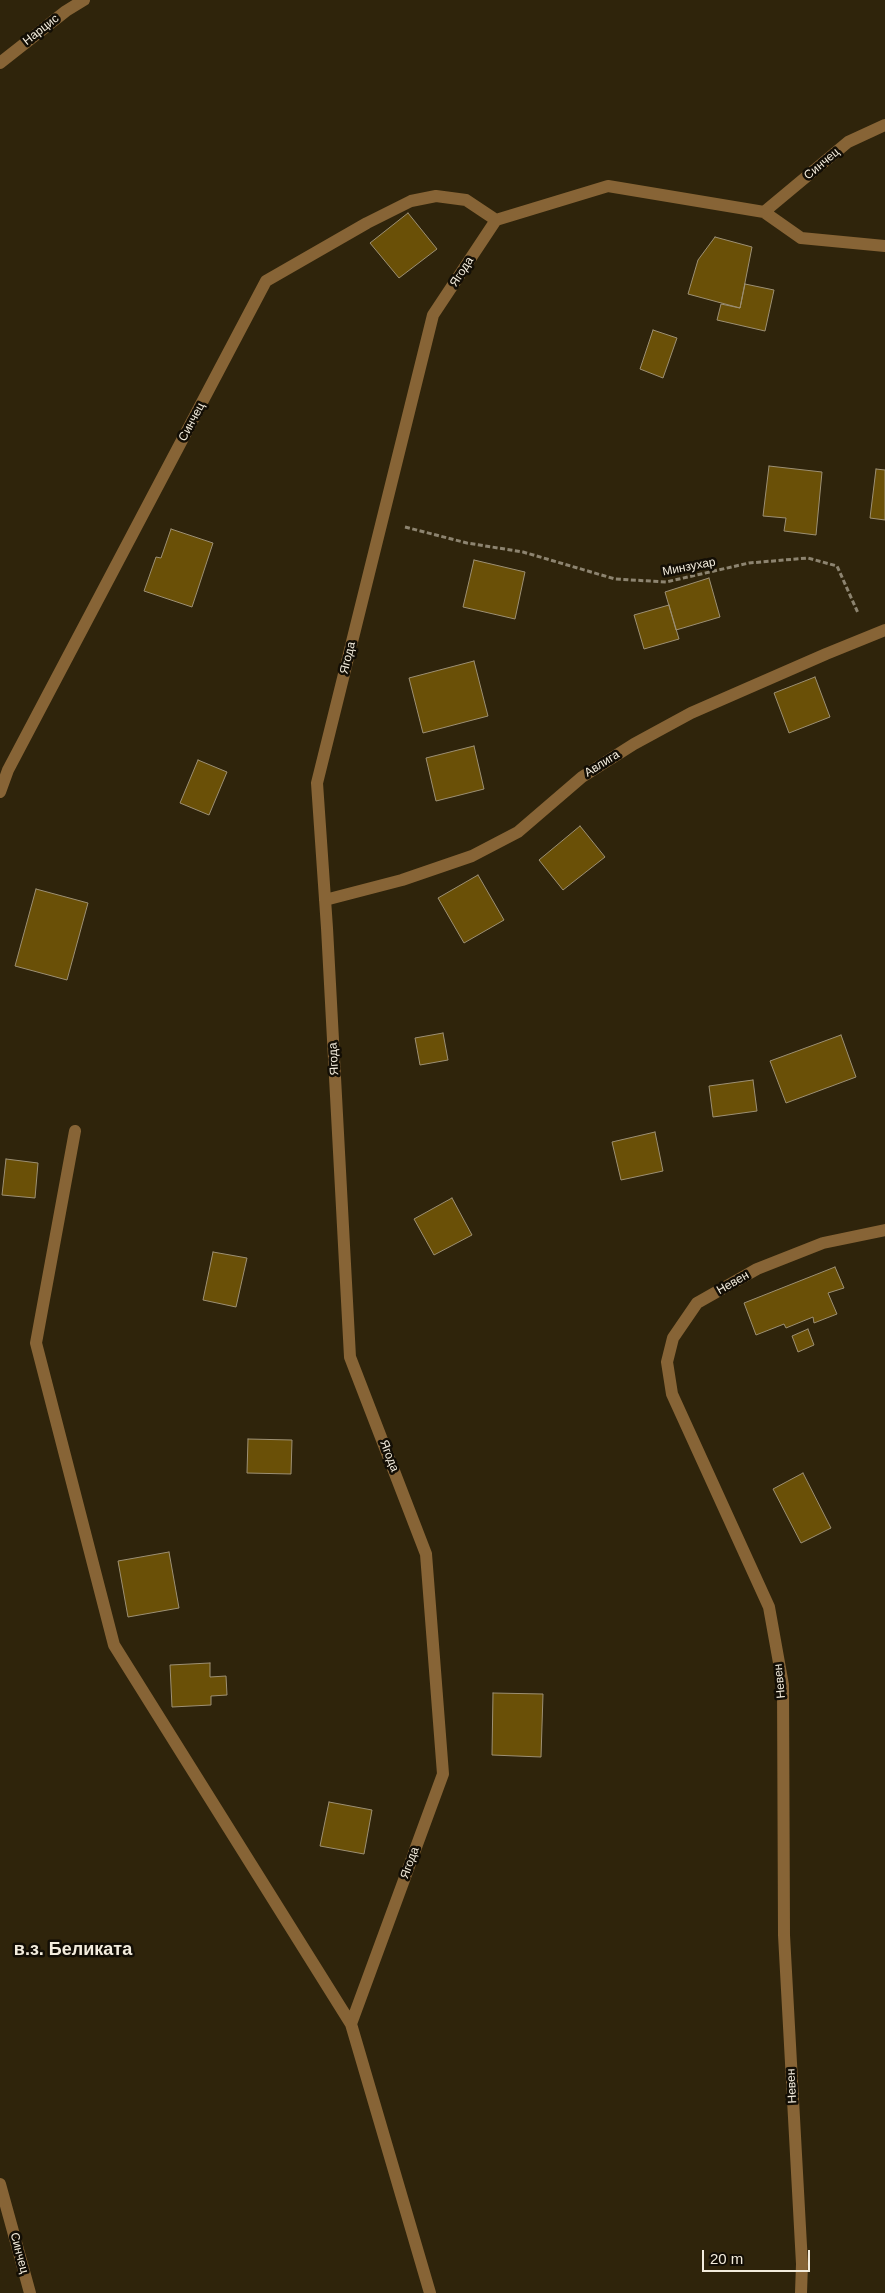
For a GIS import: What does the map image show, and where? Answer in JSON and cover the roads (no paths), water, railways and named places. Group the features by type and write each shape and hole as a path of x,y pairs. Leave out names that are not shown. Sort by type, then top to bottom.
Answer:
{"street":[{"name":"Нарцис","path":"0,63 66,11 84,0"},
{"name":"Синчец","path":"764,212 848,142 885,125"},
{"path":"496,220 608,186 764,212 801,238 885,246"},
{"name":"Синчец","path":"0,792 8,770 266,281 367,223 410,201 436,196 466,200 496,220"},
{"name":"Ягода","path":"351,2024 443,1774 426,1554 350,1357 317,783 433,315 496,220"},
{"name":"Авлига","path":"325,900 402,880 472,856 518,832 582,777 634,744 692,713 885,630"},
{"path":"75,1131 36,1344 114,1645 351,2024 430,2293"},
{"name":"Невен","path":"801,2293 802,2264 784,1935 783,1685 769,1607 672,1394 666,1362 673,1338 697,1303 757,1269 823,1244 885,1230"},
{"name":"Синчец","path":"0,2184 30,2293"}],"district":[{"name":"в.з. Беликата","path":"73,1950"}]}
